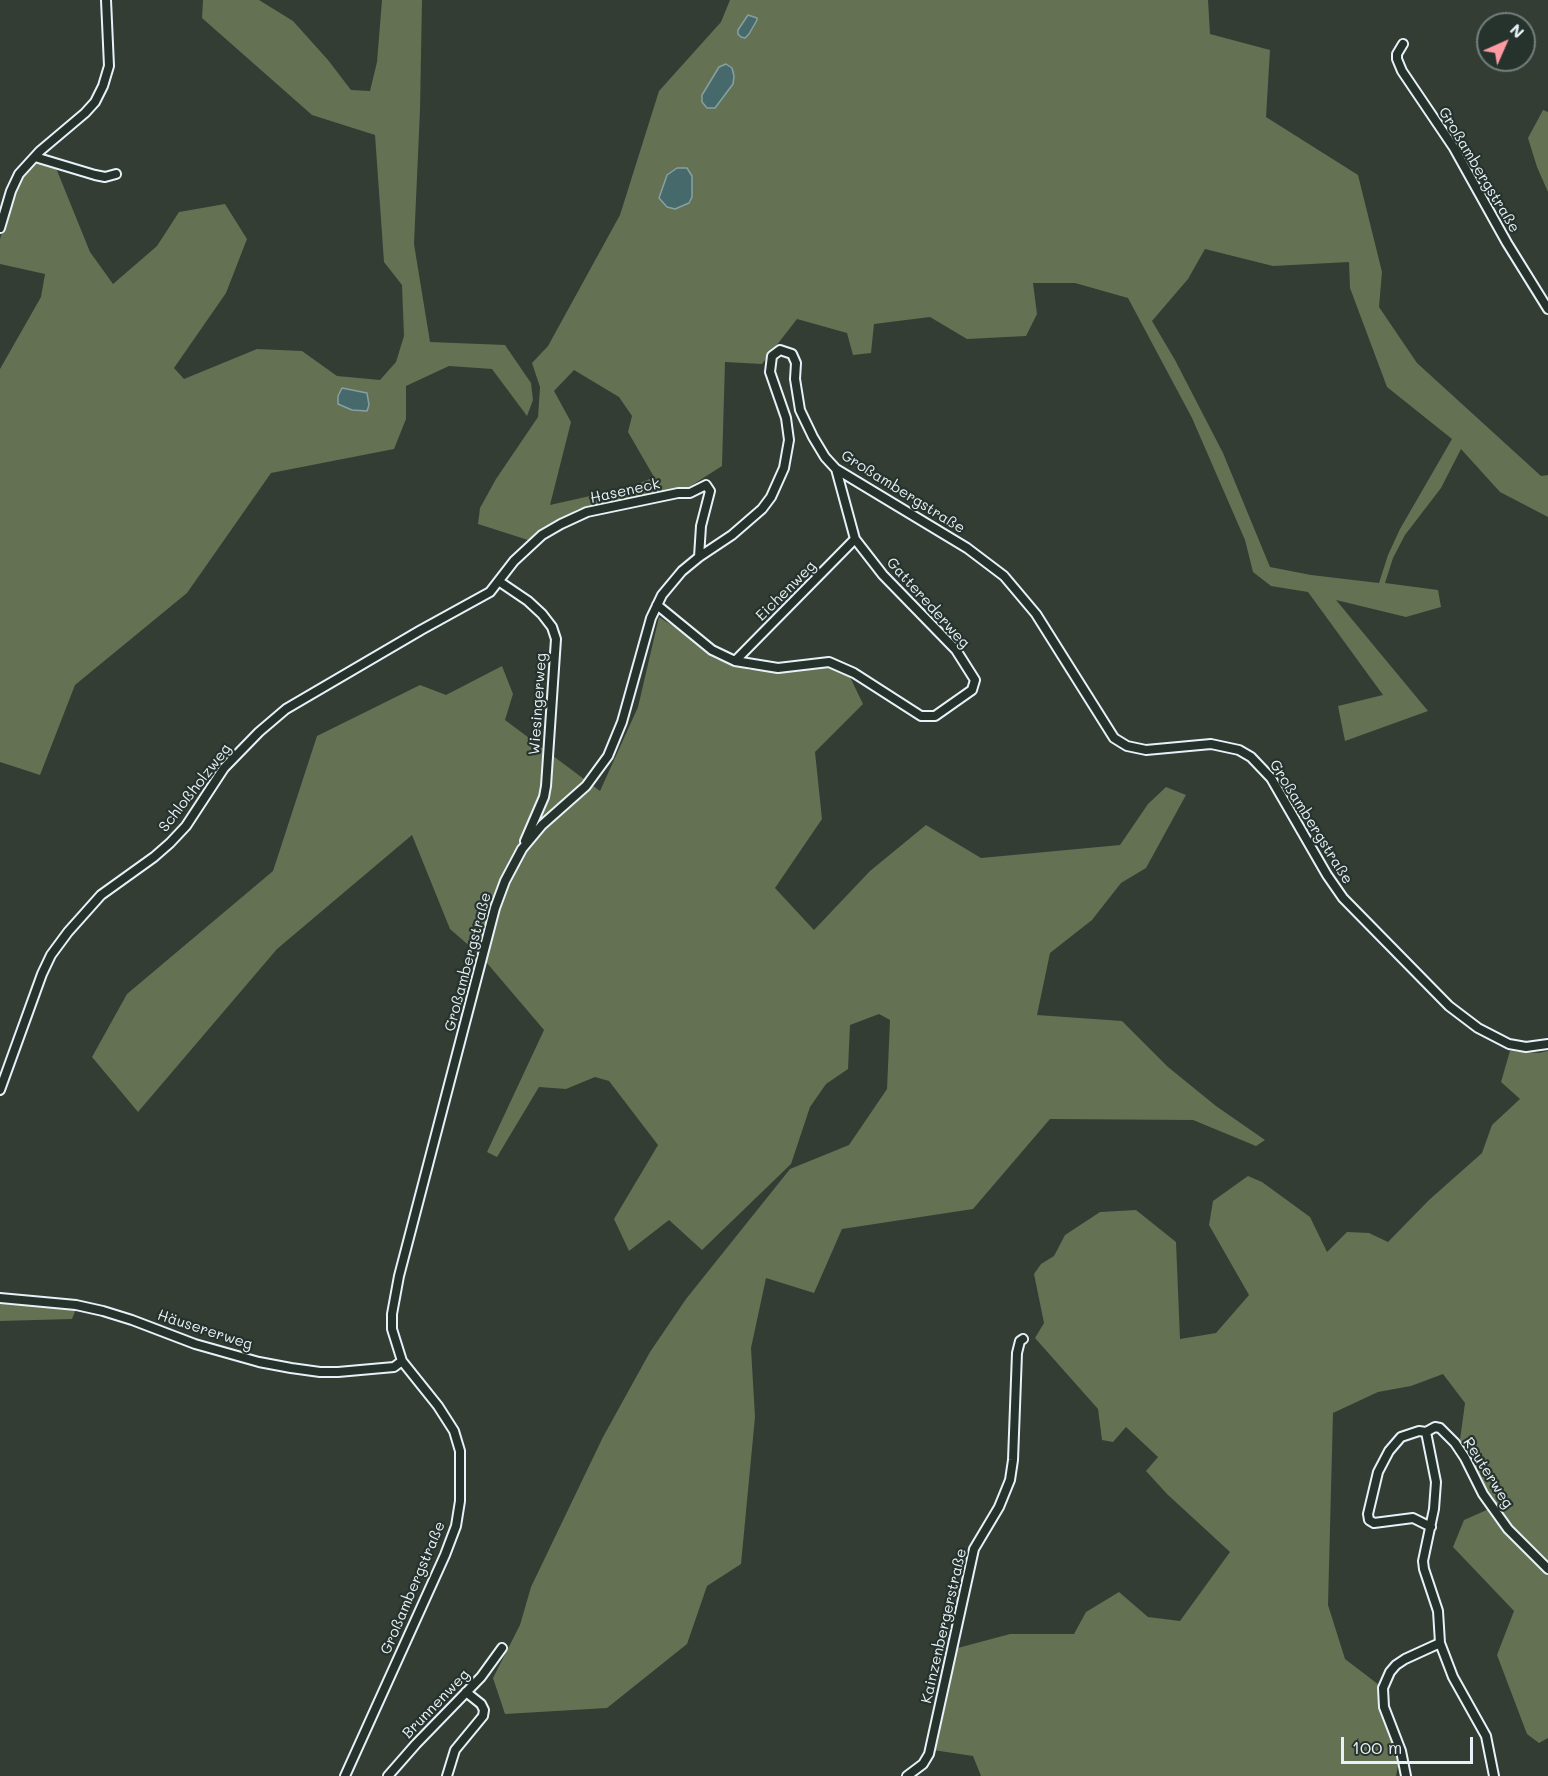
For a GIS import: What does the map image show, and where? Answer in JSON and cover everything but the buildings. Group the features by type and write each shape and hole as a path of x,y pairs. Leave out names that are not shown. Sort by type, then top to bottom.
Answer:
{"street":[{"path":"0,228 11,191 19,174 34,157 85,114 103,87 109,66 106,0"},
{"name":"Großambergstraße","path":"1403,44 1397,54 1402,71 1454,148 1512,252 1548,309"},
{"path":"34,157 95,175 105,177 116,174"},
{"name":"Großambergstraße","path":"345,1776 456,1526 460,1501 460,1451 454,1431 438,1406 402,1361 392,1329 393,1300 492,917 505,881 522,849 542,825 586,786 608,756 622,722 651,618 669,585 699,557 746,524 771,497 779,482 788,454 789,440 786,418 770,372 772,356 780,350 792,354 796,363 795,379 800,410 817,446 836,469 967,548 1004,576 1036,614 1114,738 1121,743 1146,750 1211,744 1229,746 1251,757 1270,778 1326,875 1343,898 1449,1006 1478,1028 1509,1044 1526,1047 1548,1044"},
{"name":"Gatterederweg","path":"657,605 712,650 735,662 778,668 829,662 854,673 921,716 935,716 972,690 975,680 956,650 883,575 855,539 836,469"},
{"name":"Haseneck","path":"500,582 514,561 529,546 561,524 587,512 678,493 690,493 706,485 710,491 701,526 699,557"},
{"name":"Eichenweg","path":"735,662 855,539"},
{"name":"Wiesingerweg","path":"500,582 528,601 542,614 552,627 556,639 546,786 522,849"},
{"name":"Schloßholzweg","path":"0,1090 51,955 95,902 154,857 186,826 224,768 258,732 310,694 421,630 470,605 490,592 500,582"},
{"name":"Häusererweg","path":"0,1298 76,1305 103,1311 195,1344 259,1362 310,1371 338,1372 394,1367 402,1361"},
{"name":"Kainzenbergerstraße","path":"907,1776 923,1764 929,1754 974,1549 999,1507 1010,1480 1013,1460 1017,1353 1020,1341 1023,1339"},
{"name":"Reuterweg","path":"1426,1432 1435,1427 1440,1428 1455,1443 1496,1514 1523,1546 1548,1569"},
{"path":"1431,1527 1413,1518 1374,1523 1369,1521 1368,1514 1378,1472 1389,1451 1401,1437 1410,1433 1426,1432 1436,1482 1431,1527 1423,1561 1438,1611 1440,1643 1457,1685 1486,1736 1494,1776"},
{"path":"1406,1776 1401,1751 1384,1707 1383,1688 1396,1665 1440,1643"},
{"name":"Brunnenweg","path":"388,1776 490,1666 502,1648"},
{"path":"447,1776 455,1750 483,1716 484,1710 481,1704 466,1692"}],"green space":[{"path":"203,0 259,0 293,21 351,90 370,91 377,62 382,0 422,0 414,244 430,342 505,345 531,383 533,400 527,416 492,369 449,366 406,386 406,419 394,449 271,473 187,593 75,685 40,775 0,762 0,369 41,297 45,274 0,264 0,239 15,190 26,171 35,161 56,168 90,252 113,284 157,246 179,212 225,204 247,239 226,293 174,368 184,379 257,349 302,351 337,376 380,380 396,362 404,336 402,285 384,262 375,135 312,115 202,18"},
{"path":"730,0 1208,0 1210,34 1270,50 1266,117 1358,175 1382,272 1379,307 1417,363 1541,476 1548,475 1548,517 1500,492 1461,449 1441,488 1405,535 1393,558 1385,583 1438,590 1441,607 1406,617 1336,600 1428,711 1345,741 1338,706 1383,695 1308,592 1271,586 1253,572 1245,540 1192,418 1128,298 1075,283 1033,283 1037,314 1026,336 967,339 930,317 874,324 871,353 853,355 847,333 797,319 762,364 725,362 722,466 689,487 578,509 531,541 478,524 480,508 496,479 538,417 540,387 532,363 548,346 620,215 659,91 721,22","holes":["1205,249 1273,266 1349,262 1350,288 1387,387 1452,439 1400,529 1379,583 1311,575 1270,567 1223,453 1152,321 1188,279","574,370 619,397 632,416 628,432 654,477 622,491 550,505 571,422 554,391"]},
{"path":"1543,110 1548,112 1548,192 1528,138"},
{"path":"659,617 689,636 716,659 750,670 798,671 829,666 850,677 863,704 815,752 822,819 775,888 814,930 870,871 926,825 981,858 1120,845 1148,804 1166,787 1186,795 1146,868 1121,883 1092,920 1050,953 1037,1015 1122,1021 1168,1067 1216,1106 1265,1140 1256,1146 1193,1120 1050,1119 973,1209 842,1229 814,1293 766,1278 751,1348 755,1417 741,1564 707,1586 687,1644 607,1708 505,1714 493,1678 520,1625 531,1587 603,1437 650,1352 686,1299 790,1169 849,1145 887,1089 890,1020 879,1014 850,1025 848,1069 826,1084 810,1107 791,1164 702,1250 669,1220 629,1251 614,1219 658,1145 609,1081 595,1077 566,1089 539,1087 497,1157 487,1152 544,1030 481,956 450,929 412,835 277,949 138,1112 92,1057 127,994 273,871 317,736 420,685 446,695 502,666 513,694 505,720 600,791 638,707"},
{"path":"1510,1051 1539,1053 1548,1051 1548,1738 1539,1743 1527,1734 1497,1655 1514,1611 1453,1547 1464,1520 1489,1509 1460,1440 1465,1403 1443,1374 1411,1386 1378,1392 1333,1413 1328,1605 1345,1659 1383,1688 1382,1696 1401,1751 1396,1776 981,1776 973,1756 933,1750 954,1649 1010,1634 1074,1634 1086,1612 1119,1592 1148,1617 1180,1621 1230,1552 1167,1494 1146,1471 1158,1457 1126,1427 1113,1442 1102,1440 1098,1409 1035,1338 1044,1323 1034,1274 1041,1264 1054,1256 1065,1235 1100,1212 1136,1210 1176,1242 1180,1339 1216,1333 1249,1295 1209,1225 1213,1201 1248,1176 1262,1182 1310,1217 1327,1252 1347,1232 1369,1233 1388,1242 1429,1200 1482,1153 1492,1125 1520,1099 1501,1082"},
{"path":"0,1302 76,1309 72,1319 0,1321"}],"water":[{"path":"748,15 757,20 745,38 738,34 738,30"},
{"path":"726,64 732,68 733,84 715,108 707,108 702,102 702,95 719,67"},
{"path":"677,168 687,168 692,176 692,197 689,203 675,209 667,207 659,198 667,175"},
{"path":"342,388 367,393 369,405 367,411 352,410 338,404 338,396"}]}
